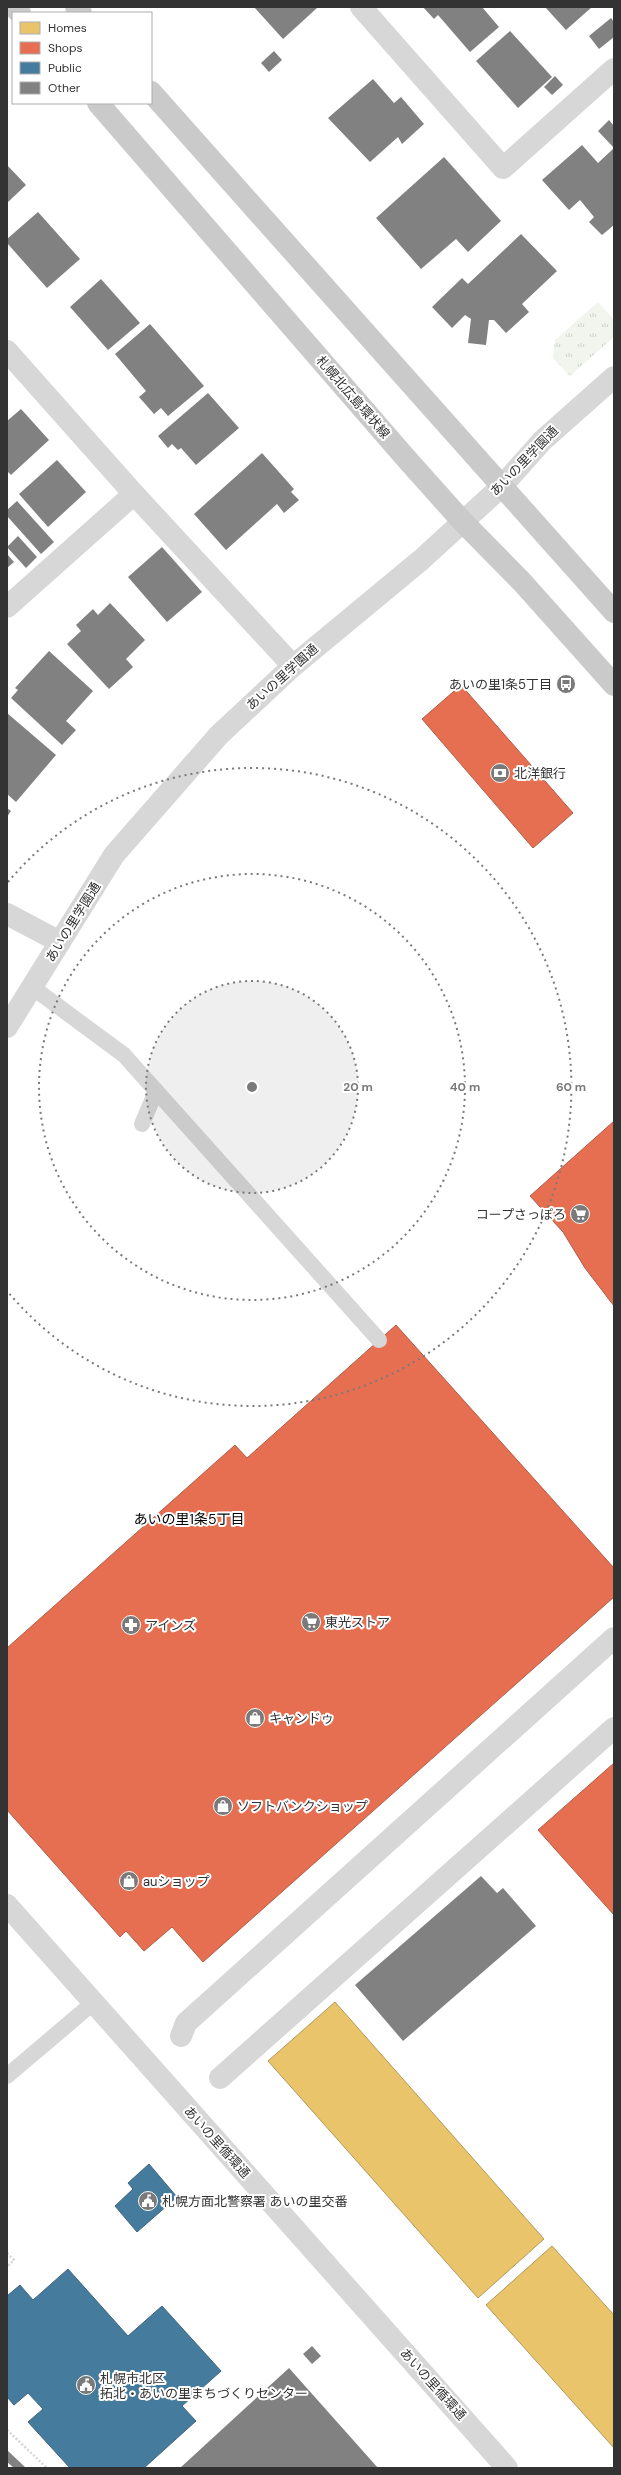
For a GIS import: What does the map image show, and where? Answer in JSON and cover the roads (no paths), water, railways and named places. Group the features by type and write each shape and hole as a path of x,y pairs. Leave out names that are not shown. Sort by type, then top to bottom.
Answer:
{"main road":[{"path":"152,93 614,612"},
{"name":"札幌北広島環状線","path":"99,104 462,521 522,582 614,685"}],"street":[{"path":"361,7 503,168 614,69"},
{"path":"7,351 134,494 293,666"},
{"name":"あいの里学園通","path":"7,1027 114,855 219,734 293,666 421,560 502,486 542,441 614,377"},
{"path":"7,606 134,494"},
{"path":"7,914 60,942"},
{"path":"181,2036 186,2023 614,1638"},
{"path":"220,2078 614,1728"},
{"name":"あいの里循環通","path":"7,1905 507,2468"}],"lane":[{"path":"32,987 124,1055 379,1340"},
{"path":"142,1124 156,1091"},
{"path":"7,2076 94,2002"}],"place":[{"name":"あいの里1条5丁目","path":"566,684"},
{"name":"北洋銀行","path":"500,773"},
{"name":"コープさっぽろ","path":"580,1214"},
{"name":"東光ストア","path":"311,1622"},
{"name":"アインズ","path":"131,1625"},
{"name":"キャンドゥ","path":"255,1718"},
{"name":"ソフトバンクショップ","path":"223,1806"},
{"name":"auショップ","path":"129,1881"},
{"name":"札幌方面北警察署 あいの里交番","path":"148,2201"},
{"name":"札幌市北区 拓北・あいの里まちづくりセンター","path":"86,2385"}],"district":[{"name":"あいの里1条5丁目","path":"189,1519"}]}
